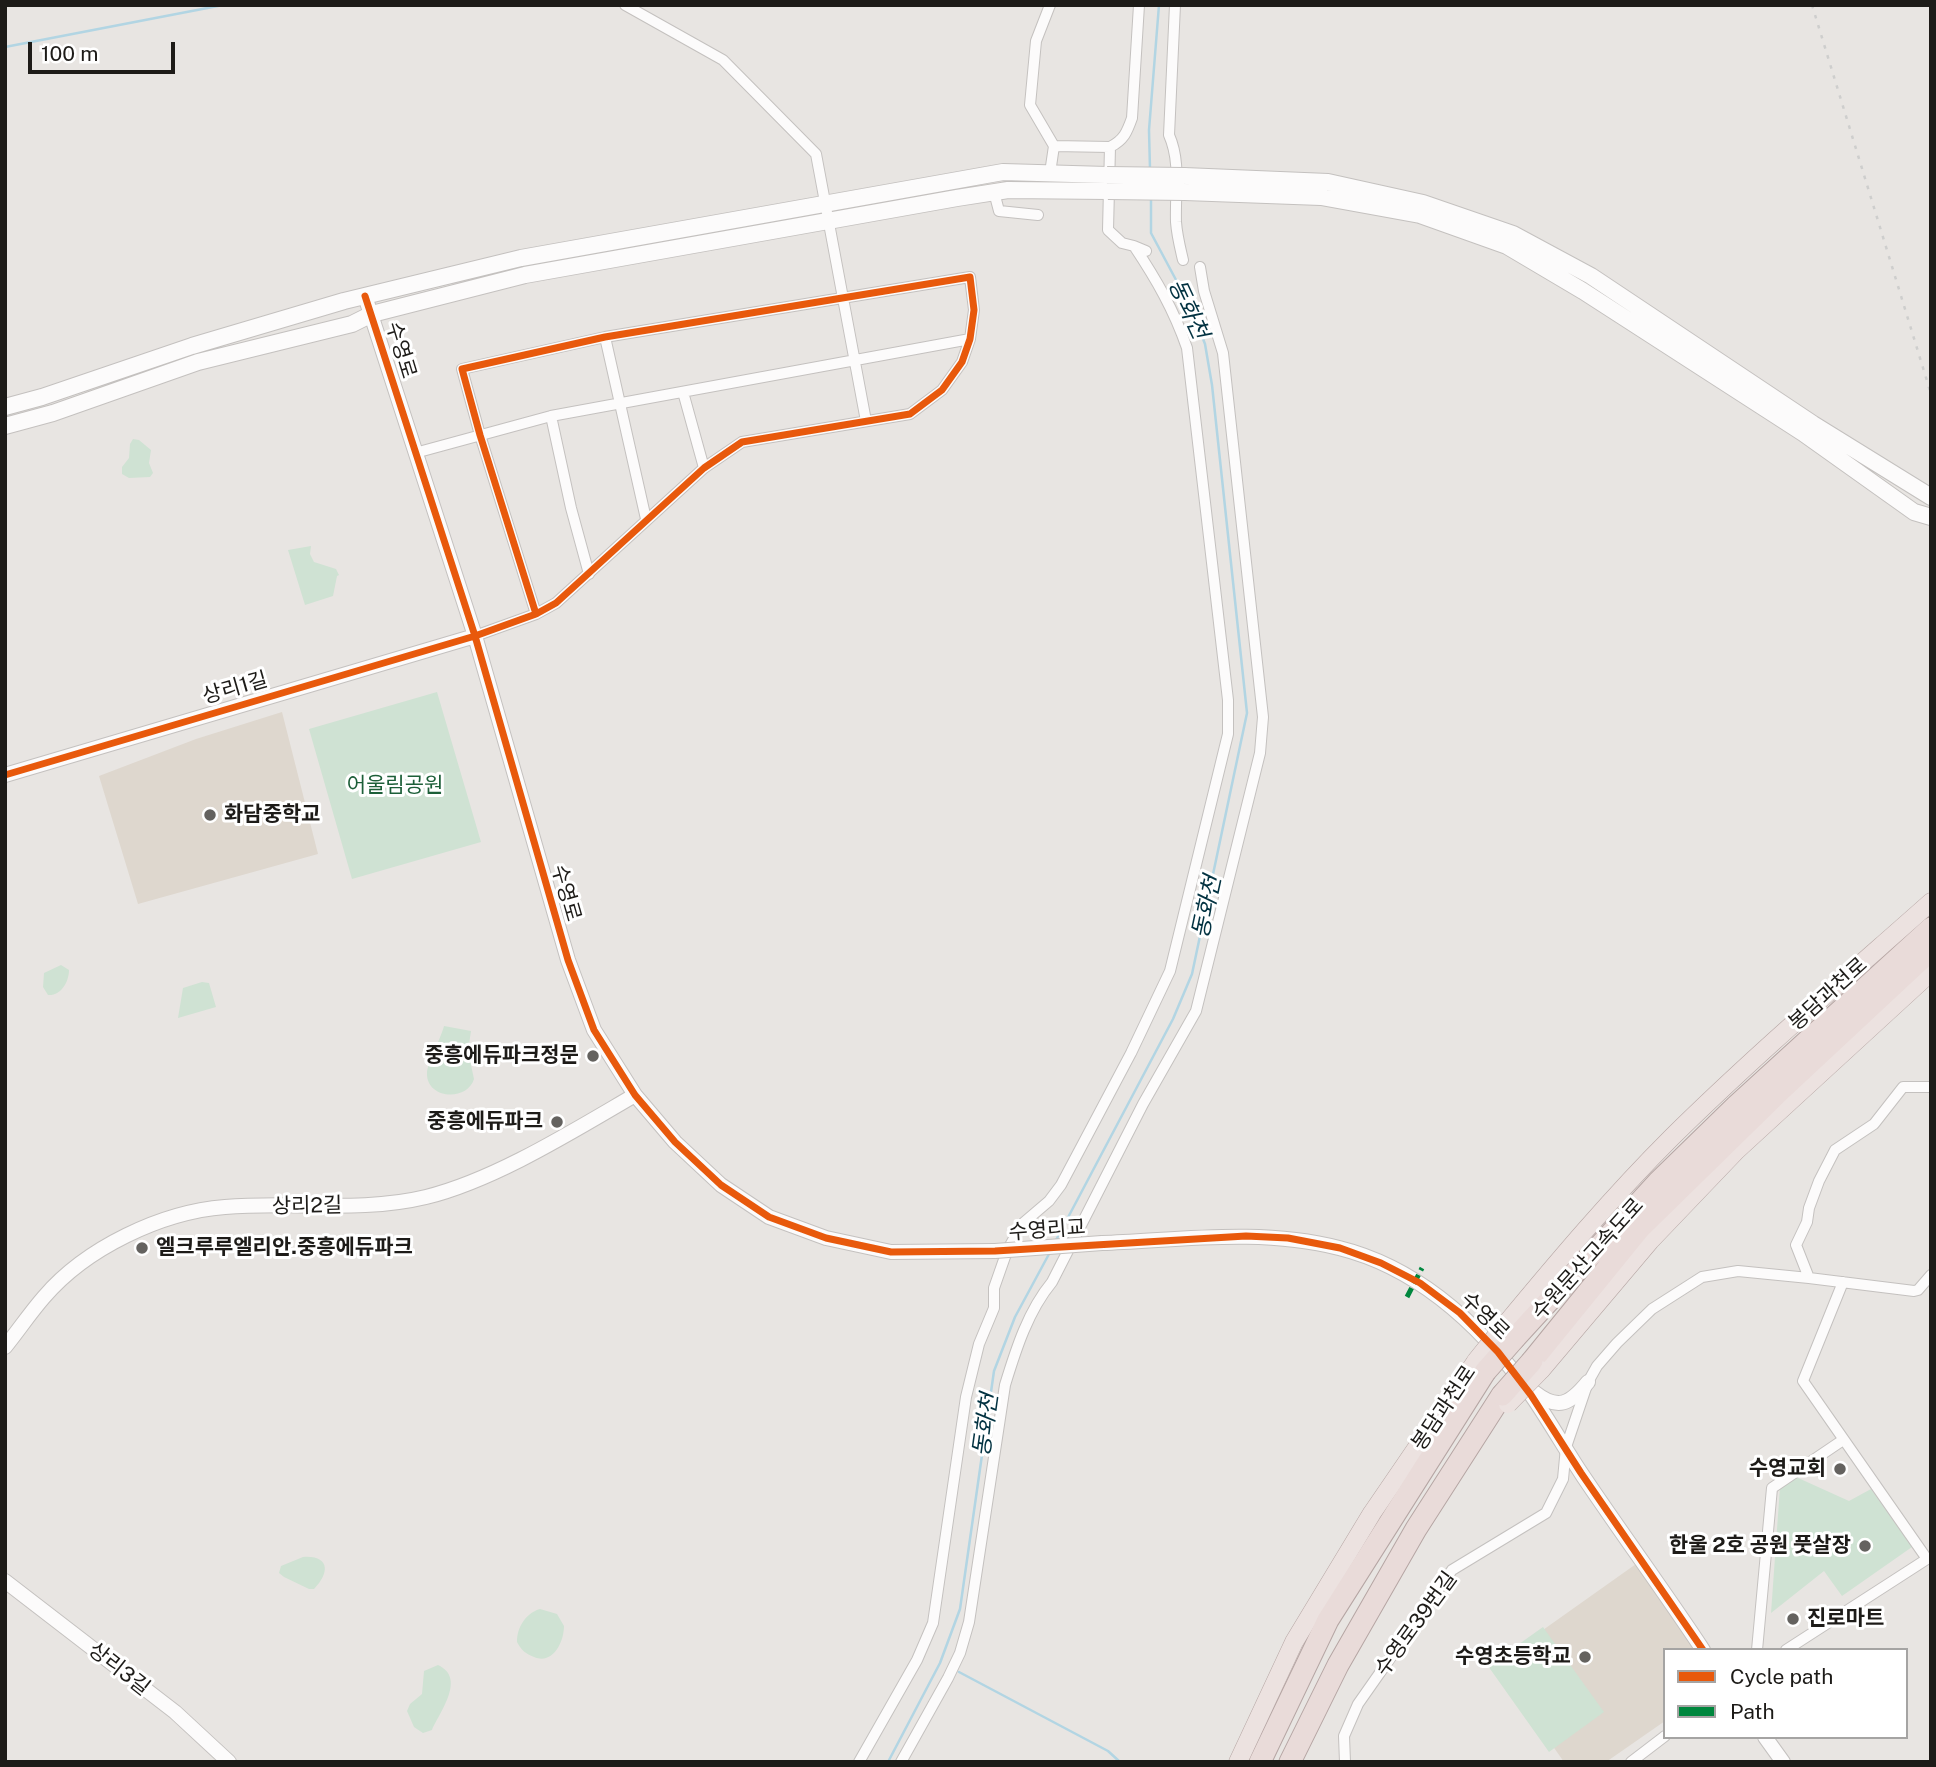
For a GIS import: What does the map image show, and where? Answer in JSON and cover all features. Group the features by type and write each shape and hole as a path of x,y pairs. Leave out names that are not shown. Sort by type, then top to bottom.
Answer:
{"highway":[{"name":"봉담과천로","path":"1510,1332 1569,1247 1671,1139 1790,1027 1931,902"},
{"name":"수원문산고속도로","path":"1260,1762 1328,1620 1481,1366 1510,1332 1736,1106 1931,928"},
{"name":"수원문산고속도로","path":"1290,1762 1338,1665 1403,1552 1505,1400 1536,1365 1640,1228 1772,1098 1931,950"},
{"path":"1536,1365 1737,1150 1931,972"},
{"name":"봉담과천로","path":"1238,1762 1301,1630 1372,1513 1481,1366"},
{"path":"1300,1762 1357,1649 1505,1400"}],"main road":[{"path":"5,407 192,346 365,296 521,258 1003,172 1049,173 1108,183"},
{"path":"5,426 53,413 198,362 352,324 372,314 525,275 1008,190 1108,183 1328,182 1423,203 1513,234 1591,276 1818,427 1931,497"},
{"path":"1185,184 1321,197 1420,215 1507,246 1583,291 1803,433 1914,512 1931,517"}],"street":[{"path":"625,5 723,60 816,154 866,421"},
{"path":"1049,173 1054,146 1030,105 1036,41 1050,5"},
{"path":"1054,146 1110,147 1120,142 1126,134 1132,118 1139,5"},
{"path":"1175,5 1169,135 1176,152 1176,221 1184,260"},
{"path":"1110,147 1108,230 1122,243 1146,251"},
{"path":"994,192 999,211 1038,215"},
{"path":"859,1762 918,1660 933,1623 966,1397 979,1344 994,1308 994,1288 1007,1251 1023,1224 1049,1201 1060,1185 1161,993 1179,940 1228,734 1228,700 1187,348 1177,318 1163,290 1133,246"},
{"path":"901,1762 948,1678 960,1653 969,1622 1005,1385 1015,1350 1034,1308 1052,1282 1143,1104 1196,1011 1260,753 1263,717 1223,353 1204,291 1200,267"},
{"path":"475,636 536,614 556,603 704,468 742,443 909,414 942,390 962,362 970,339 974,310 970,276 605,337 462,369 536,614"},
{"name":"수영로","path":"365,296 475,636 568,960 594,1030 635,1095 675,1142 721,1185 769,1217 826,1238 891,1252 995,1251"},
{"path":"605,337 646,519"},
{"path":"415,453 551,416 970,339"},
{"path":"683,391 704,468"},
{"path":"551,416 589,575"},
{"name":"상리1길","path":"5,775 475,636"},
{"path":"1809,1278 1796,1245 1807,1222 1819,1181 1835,1150 1874,1124 1903,1087 1931,1087"},
{"name":"상리2길","path":"5,1348 45,1295 84,1261 132,1232 181,1215 224,1207 380,1205 426,1197 480,1178 578,1128 635,1095"},
{"name":"수영로","path":"1102,1244 1246,1237 1288,1238 1340,1248 1381,1263 1420,1283 1460,1313 1498,1352 1519,1379 1702,1648"},
{"name":"수영리교","path":"995,1251 1102,1244"},
{"name":"수영로39번길","path":"1345,1762 1344,1736 1358,1704 1452,1570 1546,1513 1563,1479 1566,1447 1588,1382 1597,1366 1617,1343 1652,1309 1702,1277 1738,1271 1916,1291 1931,1275"},
{"path":"1789,1648 1927,1559 1803,1381 1843,1282"},
{"path":"1519,1379 1555,1404 1570,1400 1588,1382"},
{"path":"1757,1648 1772,1488 1843,1440"},
{"name":"상리3길","path":"5,1581 175,1712 229,1762"},
{"path":"1631,1762 1663,1738"},
{"path":"1766,1739 1783,1762"}],"shaded area":[{"name":"화담중학교","path":"282,712 318,854 138,904 99,776 196,739"},
{"name":"수영초등학교","path":"1636,1564 1696,1648 1663,1648 1663,1722 1606,1762 1564,1762 1495,1664"}],"green space":[{"path":"133,439 139,440 151,450 149,463 153,473 150,477 129,478 122,474"},
{"path":"311,546 310,554 314,562 336,569 339,575 333,596 305,605 288,550"},
{"name":"어울림공원","path":"437,692 481,842 352,879 309,729"},
{"path":"61,965 69,970 68,979 60,991 48,995 43,987 44,973"},
{"path":"202,982 209,983 216,1007 178,1018 183,988"},
{"path":"444,1026 471,1031 468,1051 474,1079 464,1091 456,1094 440,1092 428,1082 428,1069"},
{"path":"1796,1477 1849,1501 1871,1489 1912,1547 1842,1596 1824,1571 1771,1613 1780,1487"},
{"path":"303,1557 318,1559 325,1566 323,1577 314,1589 279,1573 281,1566"},
{"path":"540,1609 557,1614 564,1626 560,1645 552,1655 541,1659 526,1653 517,1642 523,1621"},
{"path":"1543,1627 1604,1712 1549,1752 1488,1666"},
{"path":"438,1665 446,1671 451,1686 432,1730 423,1733 414,1727 407,1711 410,1704 422,1694 424,1671"}],"waterway":[{"path":"5,47 223,5"},
{"name":"동화천","path":"1150,169 1149,130 1159,5"},
{"name":"동화천","path":"1055,1242 1173,1019 1192,974 1247,713 1212,385 1205,344 1191,308 1151,233 1151,196"},
{"name":"동화천","path":"888,1762 940,1663 960,1609 994,1371 1015,1317 1049,1254"},
{"path":"959,1672 1108,1751 1120,1762"}],"railway":[{"path":"1812,5 1931,394"}],"marked path":[{"path":"1407,1297 1422,1268"}],"cycle path":[{"path":"5,775 475,636 536,614 556,603 704,468 742,442 910,414 942,390 962,362 970,339 974,310 970,277 605,337 462,369 536,614"},
{"path":"365,296 475,636 568,960 594,1030 635,1095 675,1142 721,1185 769,1217 826,1238 891,1252 995,1251 1246,1236 1288,1238 1340,1248 1381,1263 1420,1283 1460,1313 1498,1352 1531,1395 1581,1473 1702,1648"}],"place":[{"name":"화담중학교","path":"210,815"},
{"name":"중흥에듀파크정문","path":"593,1056"},
{"name":"중흥에듀파크","path":"557,1122"},
{"name":"엘크루루엘리안.중흥에듀파크","path":"142,1248"},
{"name":"수영교회","path":"1840,1469"},
{"name":"한울 2호 공원 풋살장","path":"1865,1546"},
{"name":"진로마트","path":"1793,1619"},
{"name":"수영초등학교","path":"1585,1657"}]}
